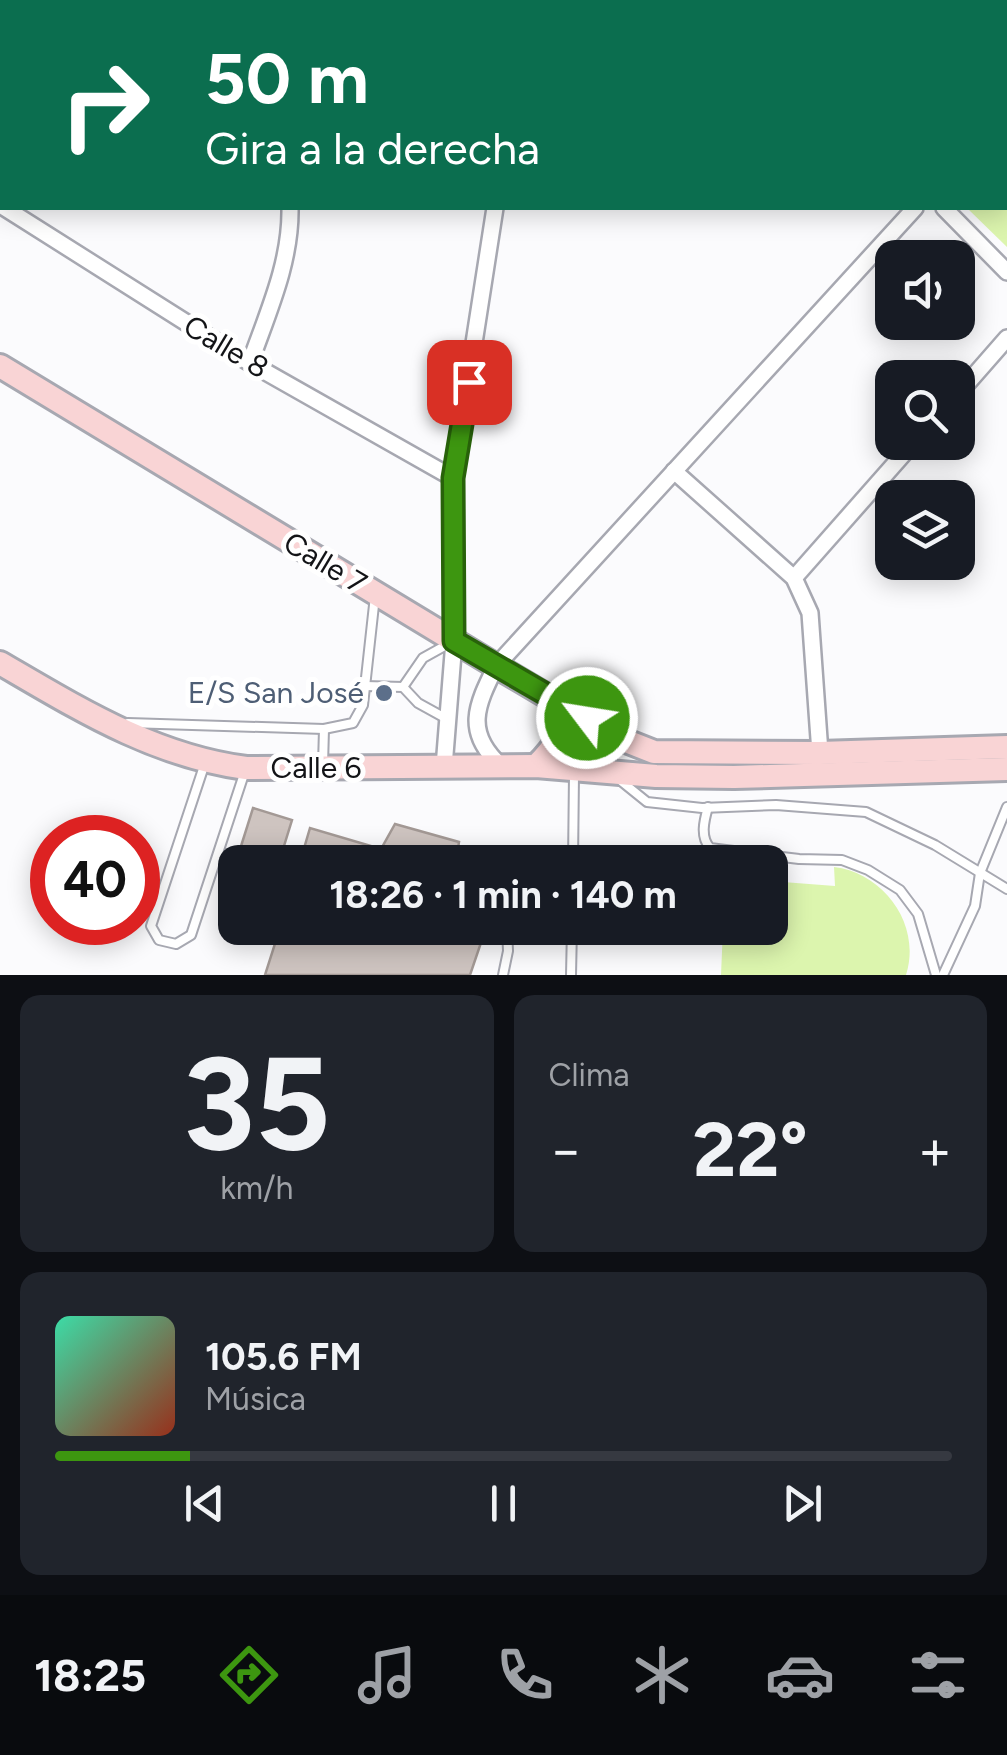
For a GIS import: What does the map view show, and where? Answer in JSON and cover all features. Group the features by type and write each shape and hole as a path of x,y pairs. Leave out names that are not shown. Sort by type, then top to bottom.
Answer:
{"street":[{"name":"Calle 8","path":"8,210 250,363 453,478"},
{"path":"250,363 286,261 290,210"},
{"path":"444,767 454,641 453,478 495,210"},
{"path":"501,766 485,751 476,719 496,666 913,210"},
{"path":"946,210 1007,272"},
{"path":"975,375 1007,338"},
{"name":"Calle 7","path":"0,366 454,641 559,700 655,764"},
{"path":"794,578 898,460"},
{"path":"674,471 794,578 810,613 820,753"},
{"name":"Calle 6","path":"0,663 104,722 159,748 205,762 246,768 536,766 610,772 655,764"},
{"path":"536,766 557,745 564,714 559,700"},
{"path":"655,764 820,753 1007,747"},
{"path":"655,764 1007,769"}],"lane":[{"path":"104,722 324,729 353,724 364,705 375,593"},
{"path":"403,687 423,658 454,641"},
{"path":"366,686 403,687 418,703 448,719"},
{"path":"324,729 324,768"},
{"path":"205,762 151,926 158,940 176,944 190,934 246,768"},
{"path":"573,845 575,770"},
{"path":"610,772 647,802 708,807 776,804 866,812 934,845 1007,889"},
{"path":"708,807 703,823 705,842 710,848 842,860 868,870 900,890 918,914 940,975"},
{"path":"940,975 976,906 980,872 1007,808"},
{"path":"503,975 508,945"},
{"path":"572,945 572,975"}],"green space":[{"path":"969,210 1007,210 1007,247"},
{"path":"834,867 852,871 869,879 895,904 909,938 906,975 721,975 722,945 788,945 788,882 835,886"}],"building":[{"path":"253,808 292,820 284,845 241,845"},
{"path":"395,824 459,842 459,845 383,845"},
{"path":"310,828 367,845 305,845"},
{"path":"275,945 480,945 470,975 265,975"}],"place":[{"name":"E/S San José","path":"384,693"}],"route":[{"path":"469,382 453,478 454,641 587,718"}]}
